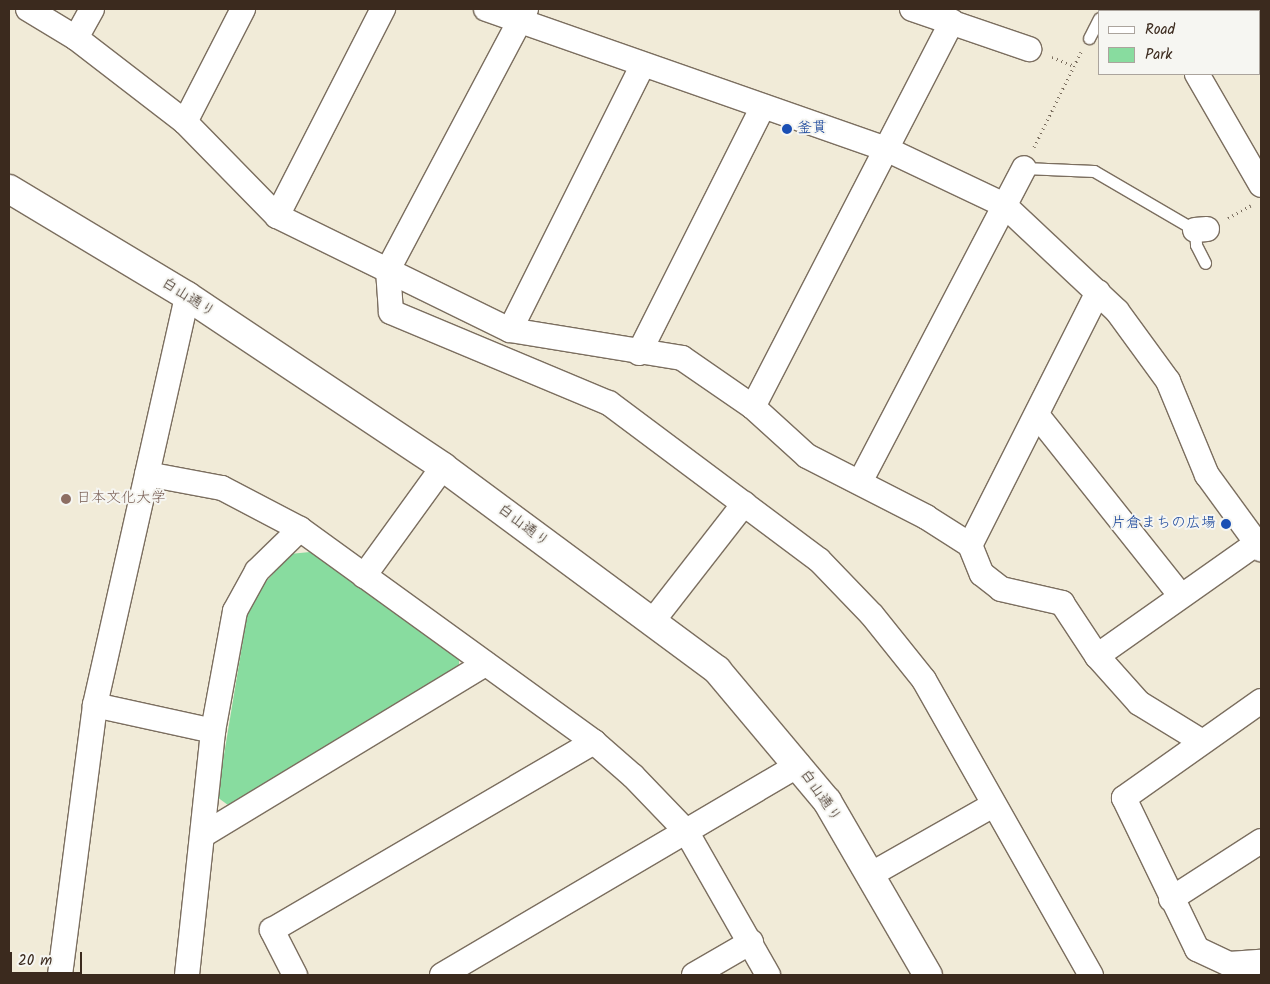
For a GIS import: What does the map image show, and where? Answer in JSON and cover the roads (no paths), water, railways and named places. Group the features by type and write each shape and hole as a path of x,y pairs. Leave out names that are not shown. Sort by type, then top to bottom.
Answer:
{"street":[{"path":"28,9 76,38 185,122 277,216 510,330 639,353 682,358 752,407 807,456 926,517 970,545 982,574 1001,589 1062,603 1097,656 1139,703 1201,741"},
{"path":"76,38 92,9"},
{"path":"185,122 243,9"},
{"path":"277,216 384,9"},
{"path":"486,9 524,15 643,64 884,148 1004,205 1117,311 1168,381 1207,476 1259,546 1181,596 1097,656"},
{"path":"912,9 1029,48"},
{"path":"524,15 388,270 391,312 609,403 819,560 872,615 924,680 993,805 1091,975"},
{"path":"752,407 884,148 952,22"},
{"path":"510,330 643,64"},
{"path":"1198,75 1257,194"},
{"path":"639,353 763,106"},
{"path":"860,482 1024,168"},
{"name":"白山通り","path":"9,189 187,296 443,466 717,670 799,765 827,801 928,975"},
{"path":"970,545 1098,292"},
{"path":"60,975 95,705 187,296"},
{"path":"1037,415 1181,596"},
{"path":"364,576 443,466"},
{"path":"147,474 222,488 300,529 594,742 633,776 686,832 751,942 768,975"},
{"path":"652,622 744,504"},
{"path":"187,975 213,731 235,612 257,571 300,529"},
{"path":"203,835 485,664"},
{"path":"1261,701 1201,741 1124,798 1171,899 1197,949 1229,964 1261,962"},
{"path":"95,705 213,731"},
{"path":"295,975 272,930 594,742"},
{"path":"442,975 799,765"},
{"path":"870,875 993,805"},
{"path":"1171,899 1261,841"},
{"path":"694,975 751,942"}],"lane":[{"path":"1088,38 1098,20"},
{"path":"1024,168 1094,171 1201,229 1196,245 1205,263"}],"place":[{"name":"釜貫","path":"787,129"},
{"name":"日本文化大学","path":"66,499"},
{"name":"片倉まちの広場","path":"1226,524"}]}
